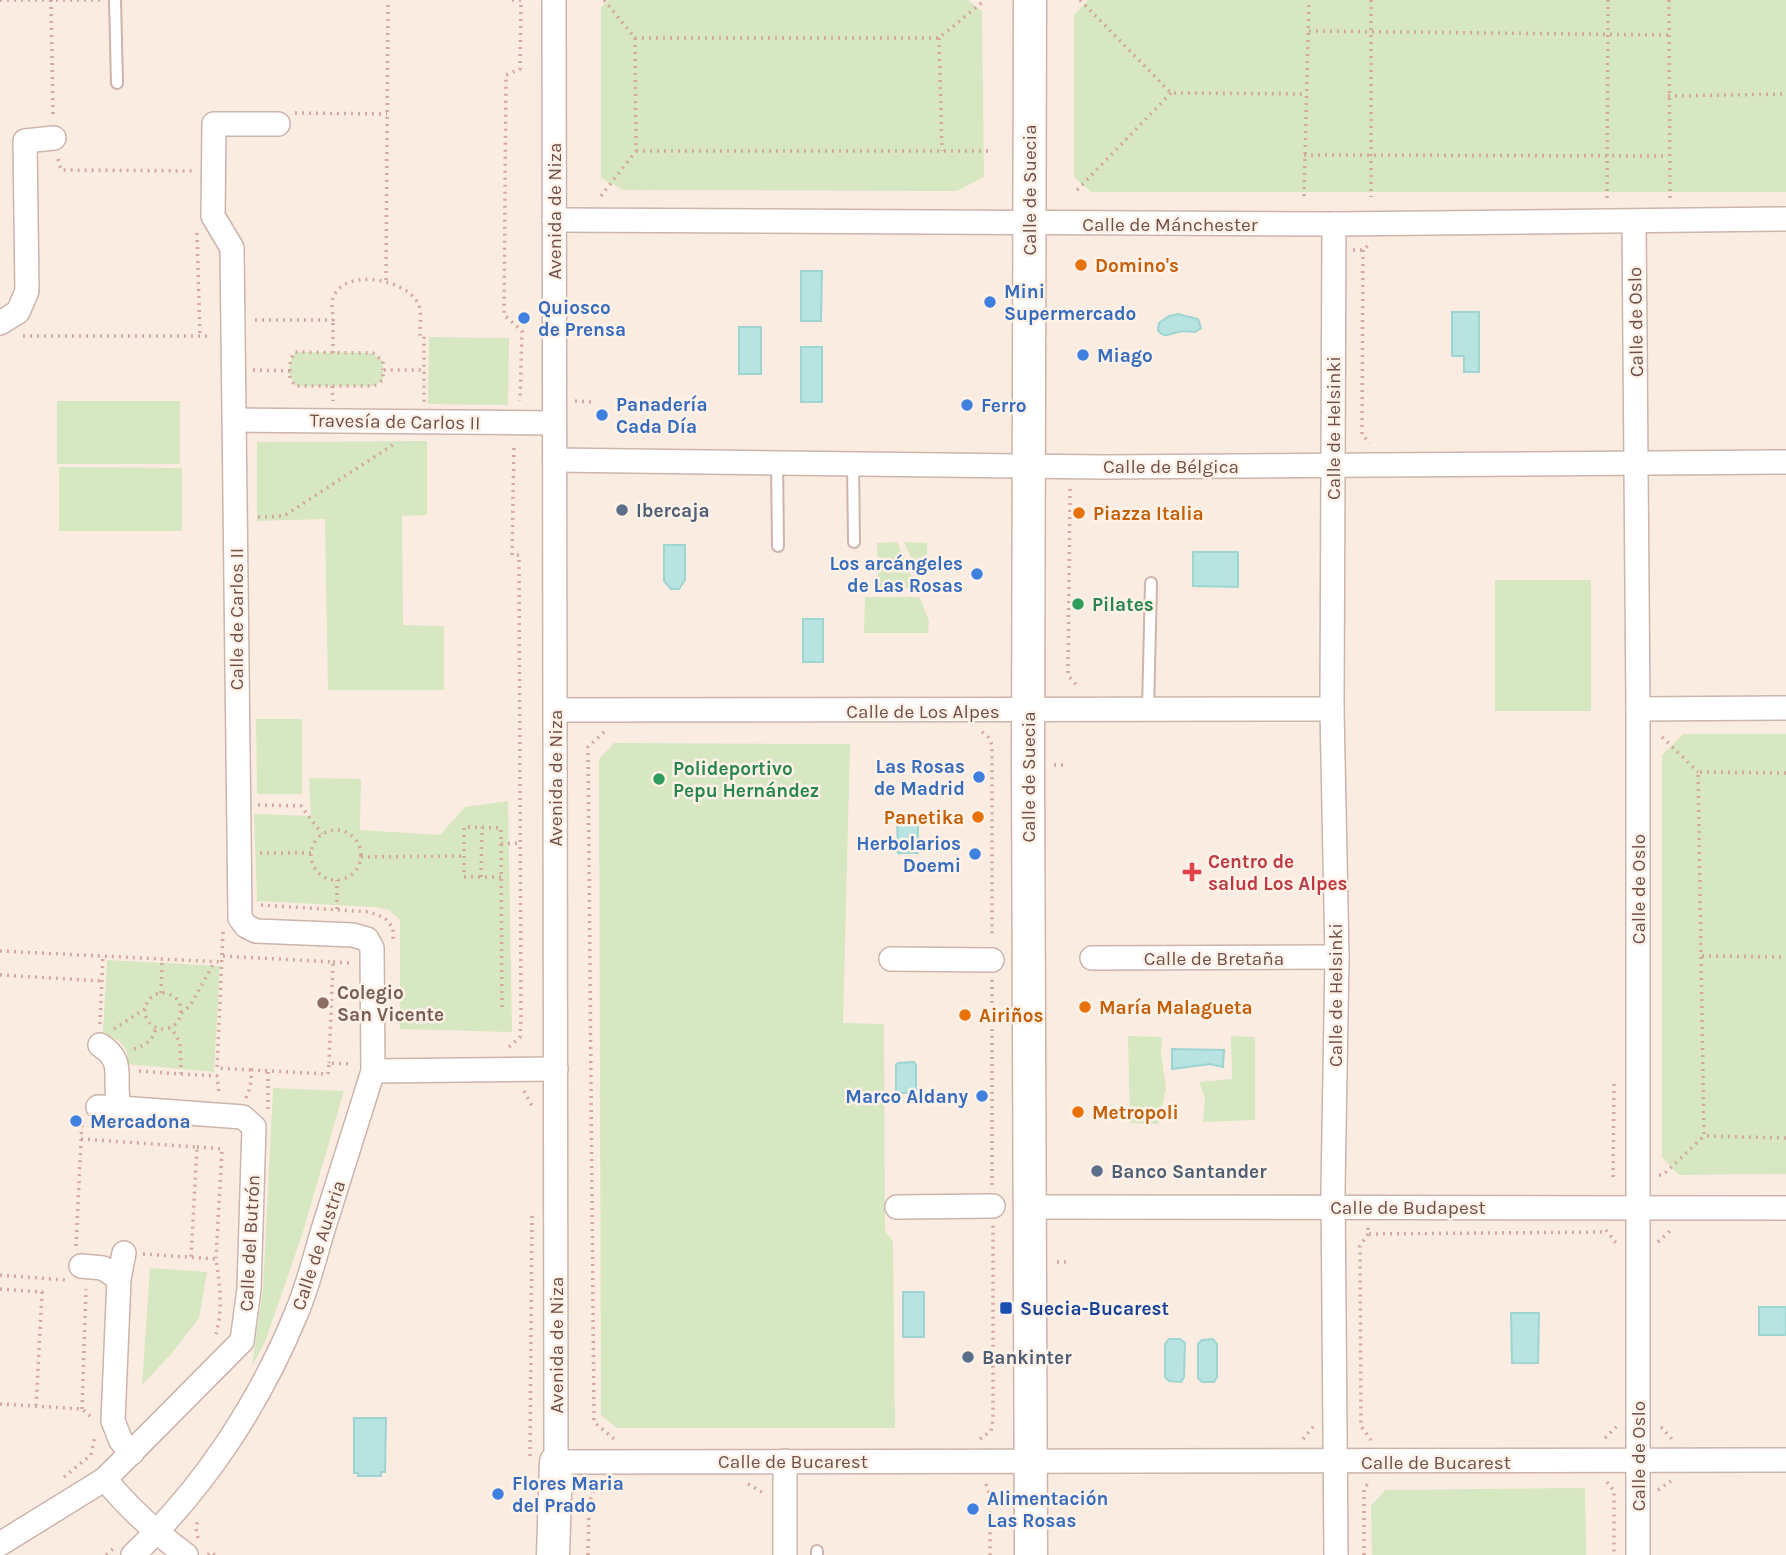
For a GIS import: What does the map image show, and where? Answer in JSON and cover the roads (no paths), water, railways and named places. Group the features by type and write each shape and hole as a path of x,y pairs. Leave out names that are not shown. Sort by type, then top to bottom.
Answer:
{"street":[{"name":"Avenida de Niza","path":"553,1555 543,1463 556,1069 554,0"},
{"name":"Calle de Suecia","path":"1030,0 1028,710 1031,1555"},
{"name":"Calle de Carlos II","path":"284,119 214,124 213,216 232,248 240,918 246,926 256,931 353,935 367,939 372,948 373,1070"},
{"path":"7,330 27,291 25,141 54,138"},
{"name":"Calle de Mánchester","path":"554,220 1334,224 1786,219"},
{"name":"Calle de Oslo","path":"1634,222 1638,709 1638,1555"},
{"name":"Calle de Helsinki","path":"1334,224 1332,709 1337,957 1333,1207 1336,1555"},
{"name":"Travesía de Carlos II","path":"235,420 554,423"},
{"name":"Calle de Bélgica","path":"555,460 1104,467 1786,462"},
{"path":"1638,709 1786,708"},
{"name":"Calle de Los Alpes","path":"556,710 1332,709"},
{"name":"Calle de Bretaña","path":"1092,958 1337,957"},
{"path":"891,958 992,960"},
{"name":"Calle del Butrón","path":"0,1544 105,1479 242,1341 249,1289 254,1127 243,1117 109,1107 116,1094 118,1069 104,1034"},
{"path":"373,1070 556,1069"},
{"name":"Calle de Austria","path":"133,1555 155,1533 224,1449 268,1376 297,1312 373,1070"},
{"path":"897,1207 993,1206"},
{"name":"Calle de Budapest","path":"1029,1207 1786,1209"},
{"path":"124,1253 119,1279 113,1421 121,1441 132,1453"},
{"path":"81,1276 103,1268 119,1279"},
{"name":"Calle de Bucarest","path":"543,1463 785,1461 972,1470 1030,1460 1336,1462 1371,1471 1638,1461 1786,1460"},
{"path":"783,1553 785,1461"},
{"path":"105,1479 128,1508 155,1533 197,1548"}],"lane":[{"path":"116,0 117,83"},
{"path":"777,462 778,546"},
{"path":"853,463 854,542"},
{"path":"1148,710 1151,583"}],"water":[{"path":"801,271 822,271 821,321 801,321"},
{"path":"1452,312 1479,312 1479,372 1464,372 1464,356 1452,356"},
{"path":"1178,314 1198,319 1201,328 1195,332 1182,331 1167,335 1160,333 1159,323"},
{"path":"739,327 761,327 761,374 739,374"},
{"path":"801,347 822,347 822,402 801,402"},
{"path":"664,545 685,545 685,580 679,589 671,589 664,581"},
{"path":"1193,552 1238,552 1238,587 1193,586"},
{"path":"803,619 823,619 823,662 803,662"},
{"path":"897,815 918,815 918,853 898,853"},
{"path":"1172,1049 1224,1050 1223,1067 1210,1064 1172,1069"},
{"path":"914,1062 916,1091 898,1093 896,1065"},
{"path":"903,1292 924,1292 924,1337 903,1337"},
{"path":"1759,1307 1786,1307 1786,1335 1759,1335"},
{"path":"1511,1313 1539,1313 1538,1363 1512,1363"},
{"path":"1169,1339 1180,1339 1185,1343 1184,1377 1181,1382 1169,1381 1165,1377 1165,1344"},
{"path":"1213,1339 1217,1344 1217,1377 1214,1382 1202,1382 1198,1378 1198,1344 1202,1340"},
{"path":"354,1418 386,1418 385,1472 381,1472 381,1476 358,1476 358,1473 354,1473"}],"place":[{"name":"Domino's","path":"1081,265"},
{"name":"Mini Supermercado","path":"990,302"},
{"name":"Quiosco de Prensa","path":"524,318"},
{"name":"Miago","path":"1083,355"},
{"name":"Ferro","path":"967,405"},
{"name":"Panadería Cada Día","path":"602,415"},
{"name":"Ibercaja","path":"622,510"},
{"name":"Piazza Italia","path":"1079,513"},
{"name":"Los arcángeles de Las Rosas","path":"977,574"},
{"name":"Pilates","path":"1078,604"},
{"name":"Las Rosas de Madrid","path":"979,777"},
{"name":"Polideportivo Pepu Hernández","path":"659,779"},
{"name":"Panetika","path":"978,817"},
{"name":"Herbolarios Doemi","path":"975,854"},
{"name":"Centro de salud Los Alpes","path":"1192,872"},
{"name":"Colegio San Vicente","path":"323,1003"},
{"name":"María Malagueta","path":"1085,1007"},
{"name":"Airiños","path":"965,1015"},
{"name":"Marco Aldany","path":"982,1096"},
{"name":"Metropoli","path":"1078,1112"},
{"name":"Mercadona","path":"76,1121"},
{"name":"Banco Santander","path":"1097,1171"},
{"name":"Suecia-Bucarest","path":"1006,1308"},
{"name":"Bankinter","path":"968,1357"},
{"name":"Flores Maria del Prado","path":"498,1494"},
{"name":"Alimentación Las Rosas","path":"973,1509"}]}
